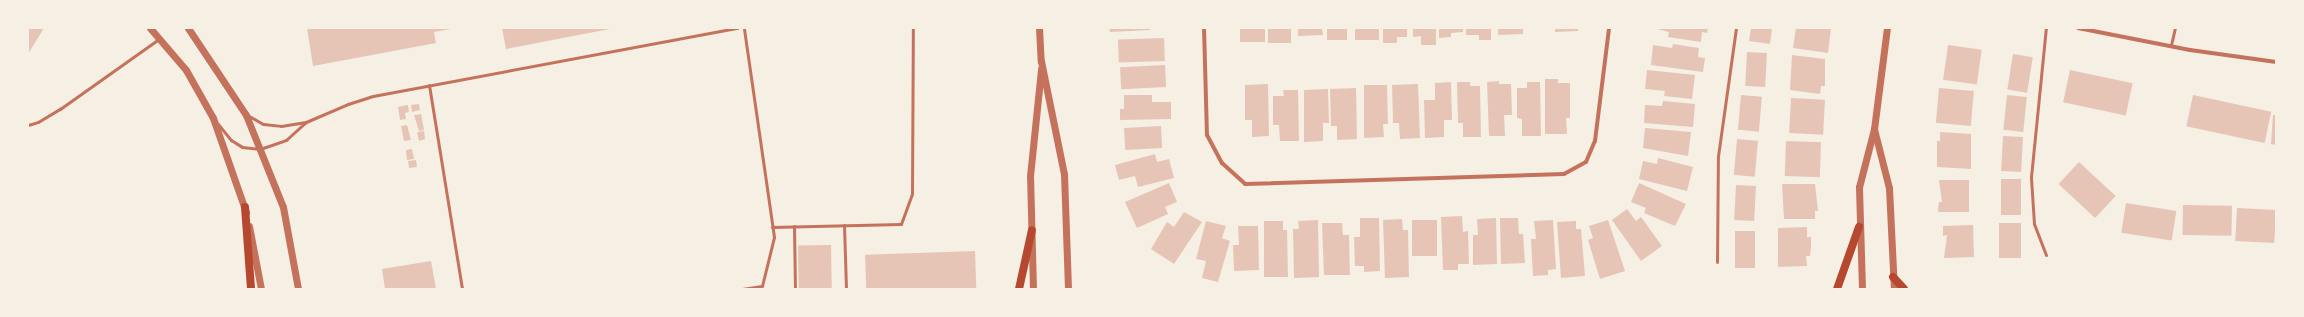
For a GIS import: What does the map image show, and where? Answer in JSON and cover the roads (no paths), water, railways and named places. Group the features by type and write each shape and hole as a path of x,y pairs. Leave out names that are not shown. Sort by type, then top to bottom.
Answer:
{"main road":[{"path":"245,207 251,289"},
{"path":"1838,289 1859,227"},
{"path":"1019,289 1032,230"},
{"path":"1893,277 1904,289"}],"street":[{"path":"150,28 186,70 213,118 245,207 261,289"},
{"path":"188,28 246,115 282,206 298,289"},
{"path":"1039,28 1042,60 1064,174 1068,289"},
{"path":"1204,28 1207,135 1222,163 1245,184 1564,174 1586,162 1595,141 1609,28"},
{"path":"1862,289 1859,187 1874,129 1887,28"},
{"path":"2078,28 2276,62"},
{"path":"1033,289 1030,176 1042,60"},
{"path":"1874,129 1889,188 1894,289"}],"lane":[{"path":"246,115 263,124 281,126 306,122 348,104 429,85 738,28"},
{"path":"742,289 762,286 774,237 744,28"},
{"path":"772,227 901,224 912,194 913,28"},
{"path":"1716,262 1718,156 1736,28"},
{"path":"2046,28 2031,177 2034,224 2046,255"},
{"path":"2171,45 2175,28"},
{"path":"28,125 38,122 60,109 160,39"},
{"path":"429,85 462,289"},
{"path":"213,118 231,140 242,147 260,149 286,140 306,122"},
{"path":"844,225 846,289"},
{"path":"794,226 795,289"}]}
